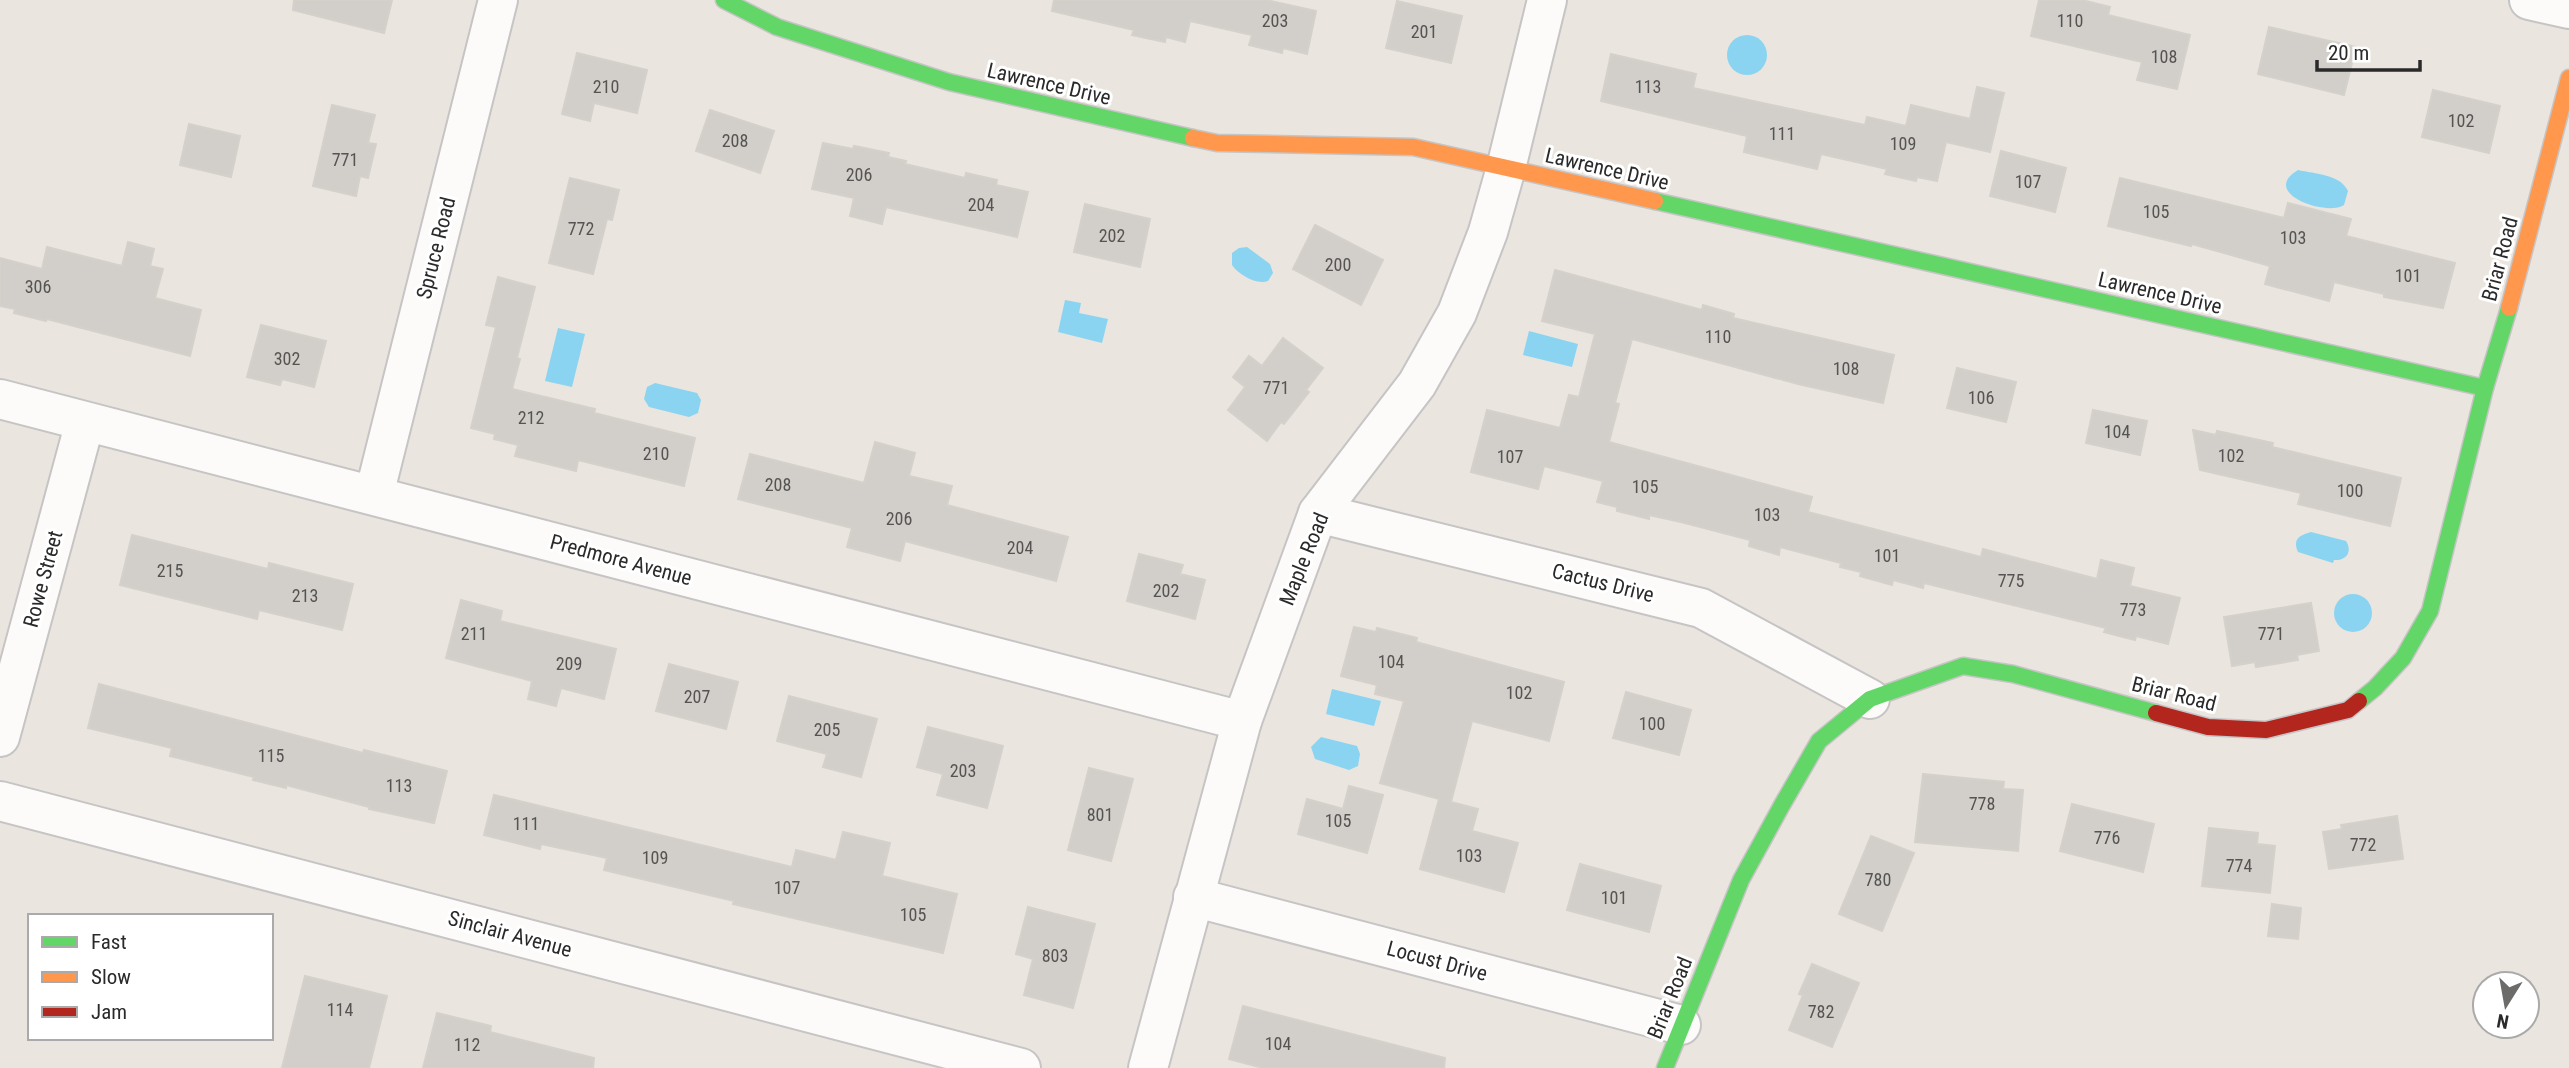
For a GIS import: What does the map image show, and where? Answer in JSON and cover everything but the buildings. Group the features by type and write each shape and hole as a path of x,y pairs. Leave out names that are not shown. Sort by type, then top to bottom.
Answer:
{"street":[{"name":"Spruce Road","path":"374,495 498,0"},
{"name":"Lawrence Drive","path":"724,0 777,27 949,82 1158,131 1217,143 1413,146 2485,387"},
{"name":"Maple Road","path":"1148,1068 1242,721 1318,513 1417,384 1457,313 1488,232 1547,0"},
{"path":"2529,0 2569,9"},
{"name":"Briar Road","path":"1664,1068 1741,880 1788,794 1819,741 1870,699 1963,666 2013,674 2207,727 2266,730 2348,709 2375,688 2403,658 2430,611 2485,387 2511,300 2569,78"},
{"name":"Predmore Avenue","path":"0,399 1242,721"},
{"name":"Rowe Street","path":"0,737 85,422"},
{"name":"Cactus Drive","path":"1318,513 1701,607 1870,699"},
{"name":"Sinclair Avenue","path":"0,801 1021,1068"},
{"name":"Locust Drive","path":"1193,897 1681,1025"}],"water":[{"path":"1747,35 1761,41 1767,55 1761,69 1747,75 1733,69 1727,55 1733,41"},
{"path":"2298,170 2339,181 2348,191 2344,205 2324,208 2300,201 2286,187 2288,179"},
{"path":"1247,247 1270,264 1273,273 1268,281 1258,282 1248,278 1232,265 1232,253"},
{"path":"1065,300 1081,303 1079,313 1108,319 1102,343 1058,332"},
{"path":"558,328 585,334 572,387 545,381"},
{"path":"1529,331 1578,344 1572,367 1523,355"},
{"path":"655,383 697,393 701,400 698,413 689,417 649,407 644,399 647,387"},
{"path":"2311,532 2346,541 2349,549 2347,555 2334,560 2333,563 2298,552 2297,540"},
{"path":"2353,594 2366,600 2372,613 2366,626 2353,632 2340,626 2334,613 2340,600"},
{"path":"1332,689 1381,701 1374,726 1326,714"},
{"path":"1321,737 1357,746 1360,754 1358,766 1349,770 1315,759 1311,747"}],"traffic: fast":[{"path":"724,0 777,27 949,82 1193,138"},
{"path":"1655,201 2485,388"},
{"path":"2359,701 2403,658 2430,611 2485,388 2509,308"},
{"path":"1665,1068 1741,880 1782,805 1819,741 1870,699 1963,666 2013,674 2156,713"}],"traffic: slow":[{"path":"2509,308 2569,78"},
{"path":"1193,138 1217,143 1413,147 1655,201"}],"traffic: jam":[{"path":"2156,713 2208,727 2266,730 2348,710 2359,701"}]}
